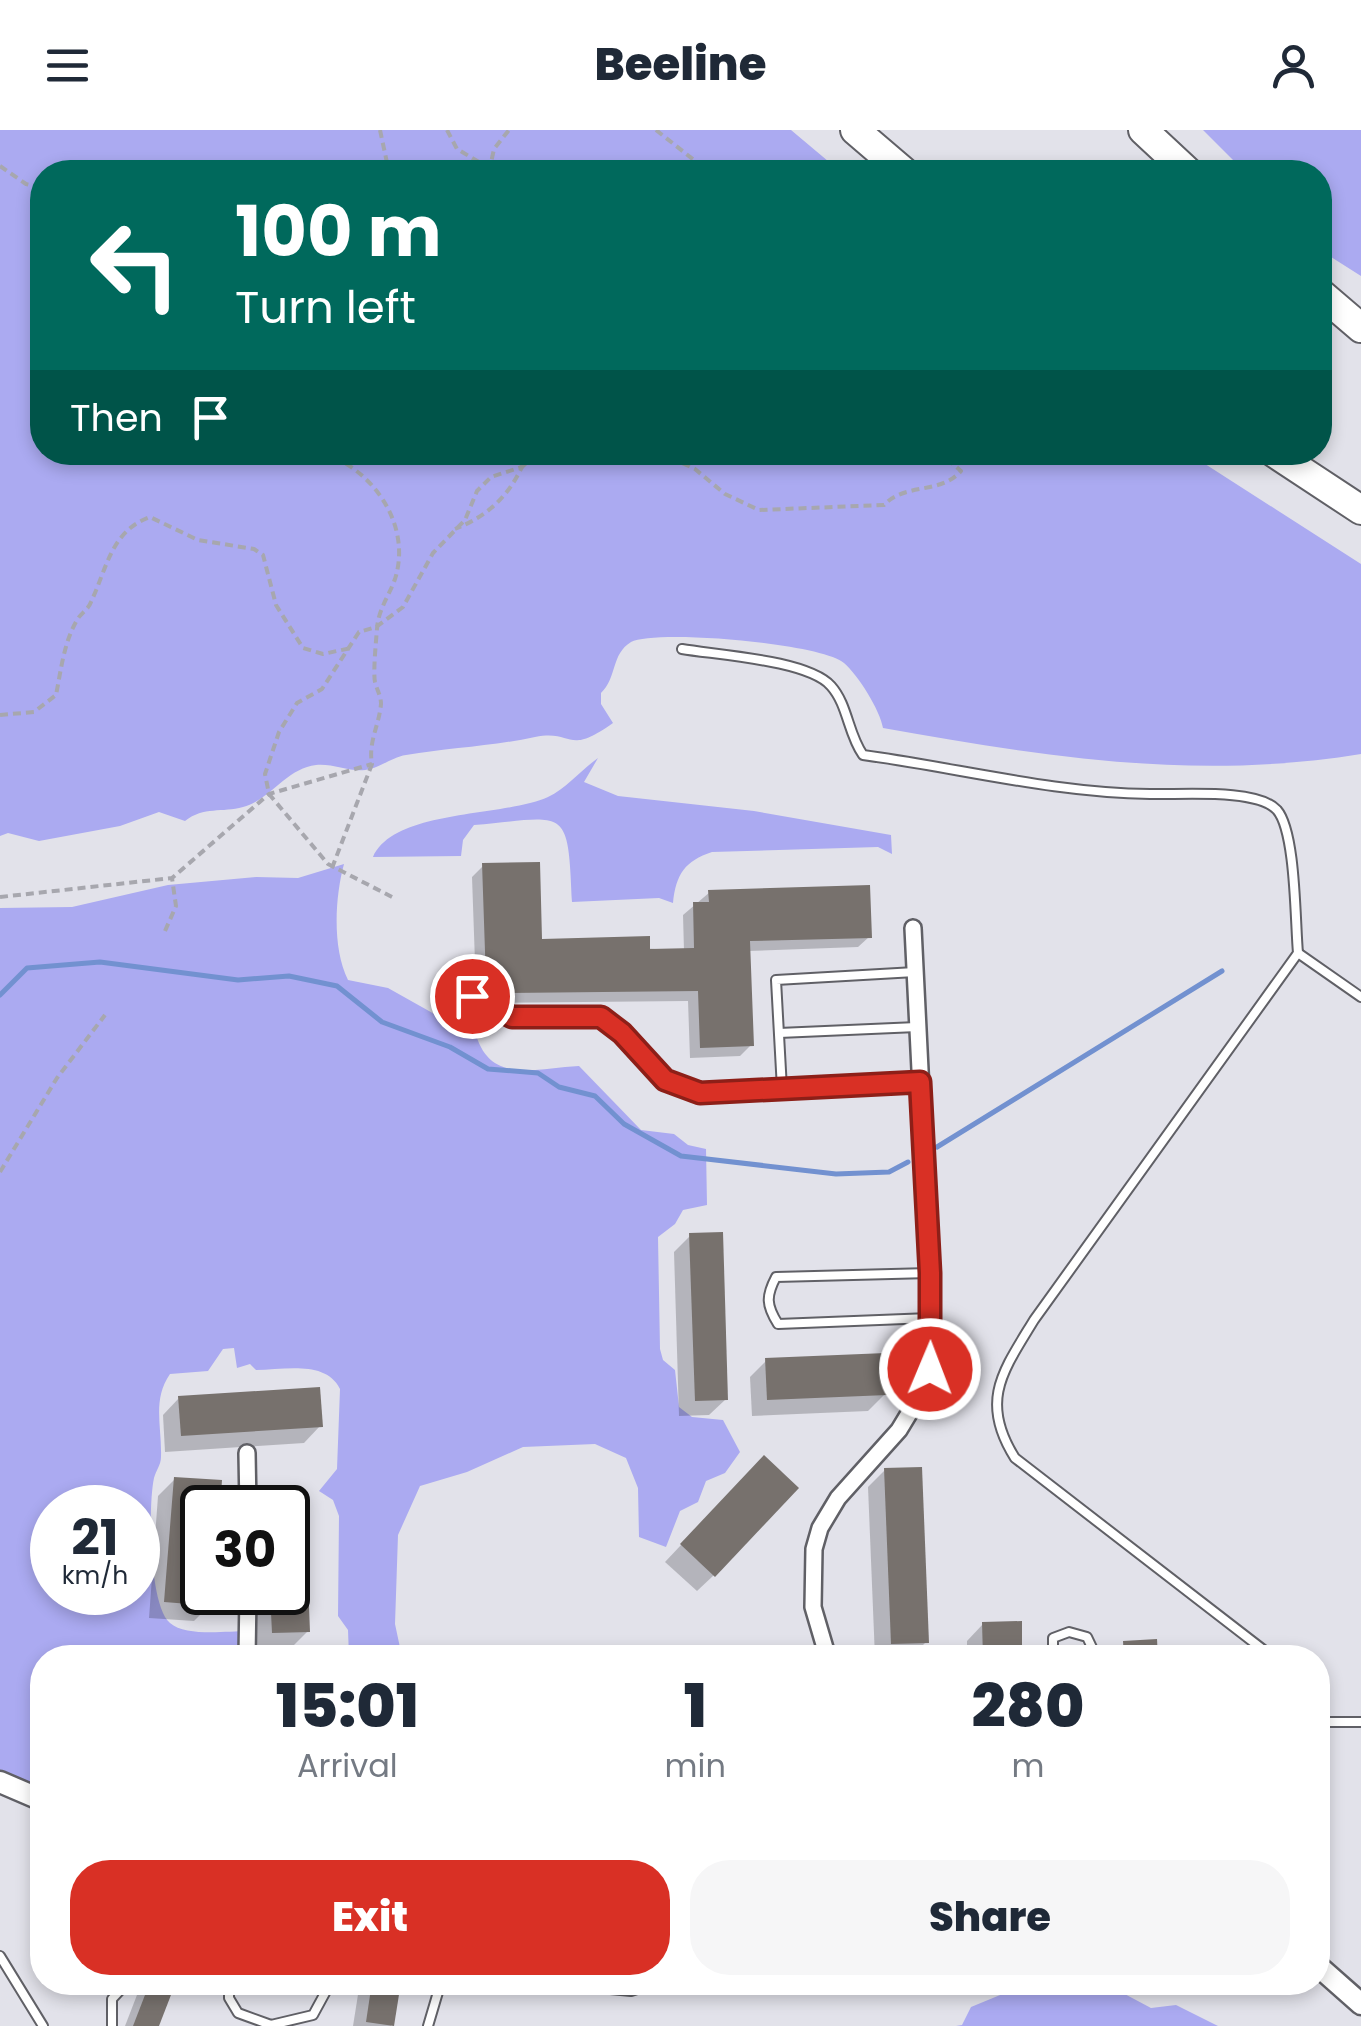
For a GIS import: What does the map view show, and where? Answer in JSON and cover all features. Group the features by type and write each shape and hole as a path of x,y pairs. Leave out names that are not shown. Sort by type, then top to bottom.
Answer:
{"highway":[{"path":"855,130 890,160"},
{"path":"1143,130 1175,160"},
{"path":"1332,303 1361,328"},
{"path":"1293,465 1361,510"}],"main road":[{"path":"0,1782 30,1795"},
{"path":"1330,1977 1361,2004"}],"street":[{"path":"824,1645 813,1607 816,1538 838,1498 879,1455 922,1392 930,1369 930,1273 914,928"},
{"path":"248,1452 248,1485"},
{"path":"247,1645 248,1615"}],"lane":[{"path":"682,649 801,669 830,684 843,706 852,740 863,755 1116,794 1230,795 1264,801 1278,812 1287,836 1298,953 1034,1320 999,1376 996,1410 1001,1436 1015,1458 1257,1645"},
{"path":"1298,953 1361,997"},
{"path":"782,1090 776,980 915,972"},
{"path":"448,980 512,1017 601,1017 622,1033 665,1080 682,1089 714,1094 920,1082"},
{"path":"779,1034 918,1027"},
{"path":"930,1273 776,1277 768,1293 768,1308 778,1324 930,1318"},
{"path":"1053,1645 1053,1638 1070,1632 1087,1637 1091,1645"},
{"path":"1330,1722 1361,1722"},
{"path":"0,1956 43,2026"},
{"path":"112,2026 112,2000 116,1995"},
{"path":"229,1995 238,2013 271,2026 313,2014 324,1995"},
{"path":"428,2026 437,1995"}],"path":[{"path":"380,130 386,160"},
{"path":"446,130 457,149 474,160"},
{"path":"492,160 494,149 509,130"},
{"path":"656,130 694,160"},
{"path":"0,166 30,185"},
{"path":"332,868 372,764 370,750 382,701 374,678 378,659 376,627 396,577 393,516 369,477 349,465"},
{"path":"681,465 759,510 884,505 896,492 950,484 961,471 954,465"},
{"path":"455,529 473,522 509,493 522,467"},
{"path":"392,897 347,871 332,868 270,794 265,774 279,732 297,703 322,690 360,632 376,627 403,607 432,553 466,520 476,491 491,477 522,467"},
{"path":"0,715 34,712 56,694 66,647 78,617 89,608 112,548 133,523 150,517 198,540 254,548 263,555 276,605 304,648 323,654 351,648"},
{"path":"0,897 172,878 270,794 372,764"},
{"path":"165,932 176,906 172,878"},
{"path":"0,1172 57,1078 105,1014"}],"shaded area":[{"path":"0,130 791,130 827,160 30,160 30,465 1207,465 1361,564 1361,754 1300,762 1180,765 1062,756 943,739 883,728 856,676 830,656 738,640 646,638 625,647 601,693 601,704 613,723 586,738 571,740 548,735 401,756 364,770 316,765 296,772 253,803 199,813 185,821 159,812 120,826 39,841 8,833 0,836"},
{"path":"1203,130 1361,130 1361,276 1332,258 1332,160 1233,160"},
{"path":"598,758 584,782 618,796 754,811 891,835 892,854 878,847 712,852 684,870 673,903 659,898 572,902 564,832 545,820 474,825 463,840 461,856 373,857 385,841 426,822 548,797"},
{"path":"344,864 337,922 339,953 348,980 388,988 477,1038 484,1052 505,1068 579,1066 641,1130 674,1134 688,1145 706,1149 707,1205 683,1210 675,1224 658,1237 660,1349 663,1360 675,1370 679,1407 692,1417 723,1420 740,1452 725,1473 706,1481 698,1502 680,1511 666,1547 639,1537 638,1488 626,1458 595,1444 523,1447 467,1472 420,1486 398,1535 395,1624 399,1645 349,1645 348,1630 338,1616 339,1516 333,1500 319,1491 337,1469 340,1389 334,1380 315,1370 256,1370 250,1364 237,1368 234,1348 223,1349 208,1371 170,1374 161,1394 161,1460 153,1485 30,1485 30,1615 160,1615 160,1603 170,1623 177,1627 207,1632 247,1631 247,1645 30,1645 30,1798 0,1784 0,908 72,907 168,885 256,877 298,878"},
{"path":"1000,1995 1127,1995 1151,2008 1176,2005 1218,2026 956,2026 962,2025 971,2007"}],"building":[{"path":"540,862 542,939 650,936 650,949 694,948 693,902 709,902 708,890 870,885 872,938 750,941 754,1046 700,1048 698,991 500,993 500,981 486,981 482,863"},
{"path":"723,1232 728,1400 695,1401 689,1233"},
{"path":"886,1353 887,1395 767,1400 765,1358"},
{"path":"320,1387 323,1427 181,1436 178,1396"},
{"path":"764,1455 799,1488 715,1577 680,1544"},
{"path":"922,1467 929,1643 891,1644 884,1468"},
{"path":"174,1477 222,1480 222,1485 180,1485 180,1603 164,1602"},
{"path":"271,1615 309,1615 310,1632 272,1633"},
{"path":"1022,1621 1022,1645 983,1645 982,1622"},
{"path":"1157,1639 1157,1645 1123,1645 1123,1641"},
{"path":"145,1995 171,1995 159,2026 133,2026"},
{"path":"370,1995 399,1995 394,2026 366,2022"}],"waterway":[{"path":"0,995 27,968 100,962 238,980 289,976 337,986 382,1022 450,1047 488,1069 538,1073 559,1087 595,1096 624,1124 681,1156 836,1174 889,1172 908,1162"},
{"path":"937,1147 1222,971"}],"route":[{"path":"472,996 496,1012 512,1017 601,1017 622,1033 665,1080 700,1093 920,1082 930,1273 930,1369"}]}
